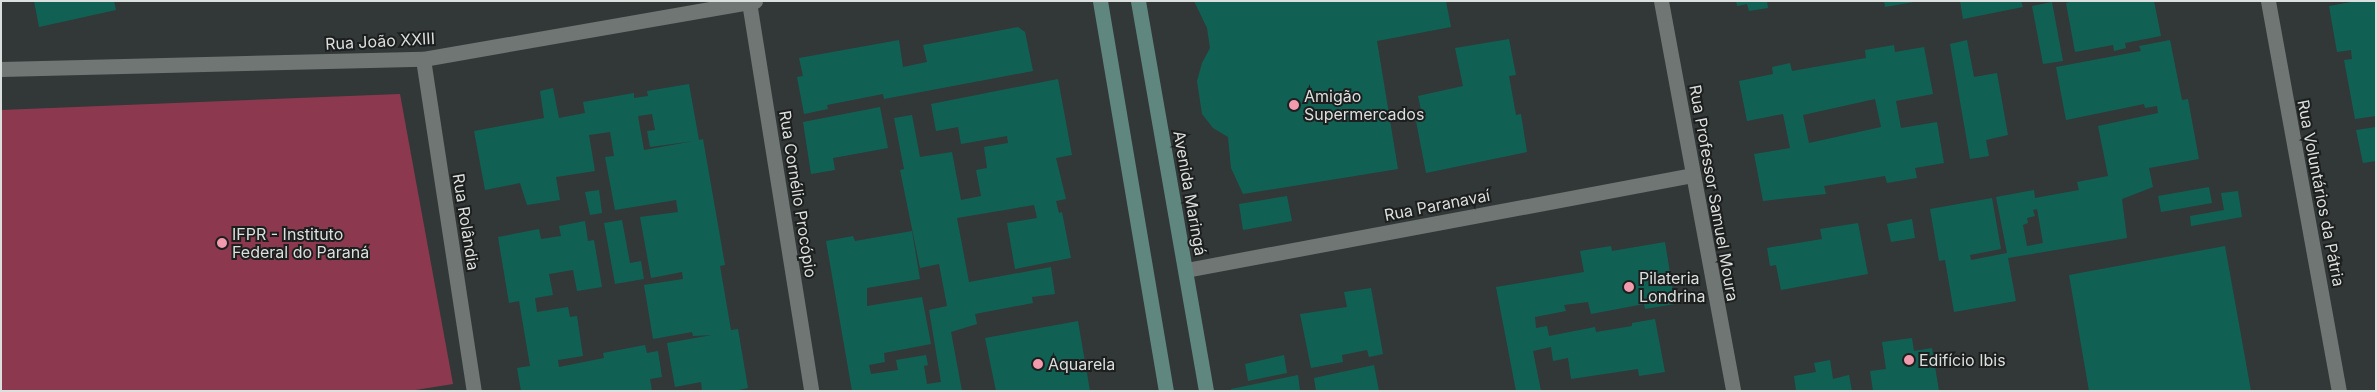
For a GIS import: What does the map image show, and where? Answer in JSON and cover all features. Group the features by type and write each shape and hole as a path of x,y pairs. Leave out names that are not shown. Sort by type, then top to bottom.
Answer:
{"main road":[{"path":"1100,1 1166,391"},
{"name":"Avenida Maringá","path":"1138,1 1206,391"}],"street":[{"name":"Rua Professor Samuel Moura","path":"1661,1 1733,391"},
{"name":"Rua Voluntários da Pátria","path":"2268,1 2339,391"},
{"name":"Rua João XXIII","path":"1,69 423,59 752,2"},
{"name":"Rua Cornélio Procópio","path":"752,2 811,391"},
{"name":"Rua Rolândia","path":"423,59 474,391"},
{"name":"Rua Paranavaí","path":"1186,270 1693,175"}],"shaded area":[{"name":"IFPR - Instituto Federal do Paraná","path":"400,94 453,384 409,391 1,391 1,110"}],"building":[{"path":"34,1 114,1 116,10 39,27"},
{"name":"Amigão Supermercados","path":"1194,1 1446,1 1451,27 1377,41 1398,169 1243,194 1231,168 1228,137 1213,128 1202,114 1197,81 1202,63 1210,48 1207,28"},
{"path":"1736,1 1767,1 1768,8 1749,11 1747,4 1737,6"},
{"path":"1884,1 1914,1 1914,2 1885,7"},
{"path":"1960,1 2021,1 2023,7 1963,19"},
{"path":"2074,1 2154,1 2161,36 2125,43 2126,48 2114,51 2113,45 2075,52 2066,3"},
{"path":"2357,1 2376,1 2376,116 2355,119 2344,60 2352,59 2351,50 2337,52 2329,6"},
{"path":"2052,2 2063,61 2043,64 2032,6"},
{"path":"1018,27 1025,32 1033,71 884,99 883,94 827,105 828,109 804,114 797,77 803,76 799,58 899,40 903,67 927,62 923,45"},
{"path":"1509,39 1516,75 1509,76 1516,115 1521,114 1527,152 1426,173 1416,121 1423,119 1418,96 1463,86 1455,48"},
{"path":"1967,40 1974,77 1997,73 2008,135 1986,140 1989,156 1970,159 1950,44"},
{"path":"2170,40 2182,100 2188,99 2199,159 2149,168 2153,187 2122,199 2127,238 2008,258 2016,301 1954,312 1945,260 1939,261 1930,209 1992,198 2001,249 1970,255 1971,260 2007,253 1996,197 2034,190 2035,198 2079,190 2077,182 2108,176 2098,126 2158,113 2157,106 2145,108 2144,104 2066,120 2056,67 2141,51 2139,46","holes":["2037,209 2043,243 2027,246 2023,225 2028,223 2027,218 2035,216 2033,210"]},
{"path":"1894,45 1895,52 1924,47 1933,94 1896,101 1901,128 1937,122 1944,163 1915,168 1917,178 1887,183 1885,176 1824,186 1826,194 1763,201 1754,154 1790,148 1783,114 1747,121 1739,81 1773,74 1772,67 1790,63 1792,71 1866,58 1865,50","holes":["1875,99 1881,127 1809,143 1803,115"]},
{"path":"1058,79 1072,155 1056,158 1066,199 1056,201 1059,213 1062,212 1071,258 1015,269 1007,223 1037,218 1034,205 957,218 969,282 1051,267 1055,294 1032,297 1033,303 975,314 977,324 951,332 962,391 852,391 826,241 853,236 855,241 912,231 920,279 867,288 867,306 922,297 931,344 884,353 885,362 869,365 871,374 898,370 896,360 926,355 928,365 924,366 927,384 941,382 929,310 947,306 939,264 920,268 900,170 904,169 894,118 912,115 920,157 952,152 961,200 981,196 976,170 987,168 984,147 1008,143 1007,136 961,144 958,127 936,131 931,104"},
{"path":"689,84 699,140 703,139 725,265 720,266 731,330 738,329 748,388 734,391 702,391 701,382 675,387 667,343 712,335 693,336 692,332 653,339 644,285 683,279 682,272 651,278 640,217 678,212 676,200 615,210 605,157 614,156 610,132 589,135 595,171 556,177 560,200 527,205 520,183 485,190 474,131 544,118 540,91 553,88 559,118 585,113 583,102 634,93 634,98 648,96 647,91","holes":["652,114 655,130 647,131 650,147 694,141 644,150 638,116"]},
{"path":"880,107 888,148 833,158 835,170 811,174 803,122"},
{"path":"2376,127 2376,161 2363,163 2356,130"},
{"path":"2209,187 2212,203 2161,212 2158,196"},
{"path":"599,190 602,213 590,215 585,192"},
{"path":"2238,191 2242,217 2191,226 2190,216 2224,210 2221,193"},
{"path":"1287,196 1292,221 1243,230 1239,204"},
{"path":"1912,219 1915,238 1891,242 1887,224"},
{"path":"622,220 630,263 641,261 644,279 615,284 604,223"},
{"path":"585,221 588,241 594,240 602,287 577,291 573,270 549,274 553,295 535,298 537,312 568,307 570,317 577,316 583,356 558,360 559,367 604,358 603,353 645,345 647,353 658,351 662,377 650,379 652,391 521,391 517,368 530,366 519,301 509,303 498,237 539,229 541,239 561,236 559,226"},
{"path":"1858,223 1868,274 1781,290 1776,265 1770,266 1767,248 1822,239 1820,229"},
{"path":"1665,242 1675,304 1645,309 1644,304 1591,314 1588,302 1564,305 1566,311 1535,317 1536,328 1547,326 1549,336 1595,327 1596,332 1632,326 1632,323 1655,319 1665,372 1639,376 1638,369 1571,379 1568,358 1553,361 1551,347 1533,351 1541,391 1516,391 1496,287 1584,272 1580,251 1611,246 1612,251"},
{"path":"2225,246 2251,391 2089,391 2069,275"},
{"path":"1371,288 1383,354 1369,357 1367,350 1342,355 1343,362 1311,368 1300,314 1347,307 1344,292"},
{"name":"Aquarela","path":"1078,321 1090,391 996,391 985,338"},
{"name":"Edifício Ibis","path":"1912,338 1914,351 1932,348 1939,391 1873,391 1870,371 1886,369 1882,342"},
{"path":"1284,355 1287,373 1248,381 1245,364"},
{"path":"1830,360 1833,379 1849,375 1852,391 1796,391 1794,376 1816,372 1814,363"},
{"path":"1374,365 1379,391 1316,391 1314,378"},
{"path":"1298,375 1300,391 1231,391 1231,389"}],"place":[{"name":"Amigão Supermercados","path":"1294,105"},
{"name":"IFPR - Instituto Federal do Paraná","path":"222,243"},
{"name":"Pilateria Londrina","path":"1629,287"},
{"name":"Edifício Ibis","path":"1909,360"},
{"name":"Aquarela","path":"1038,364"}]}
